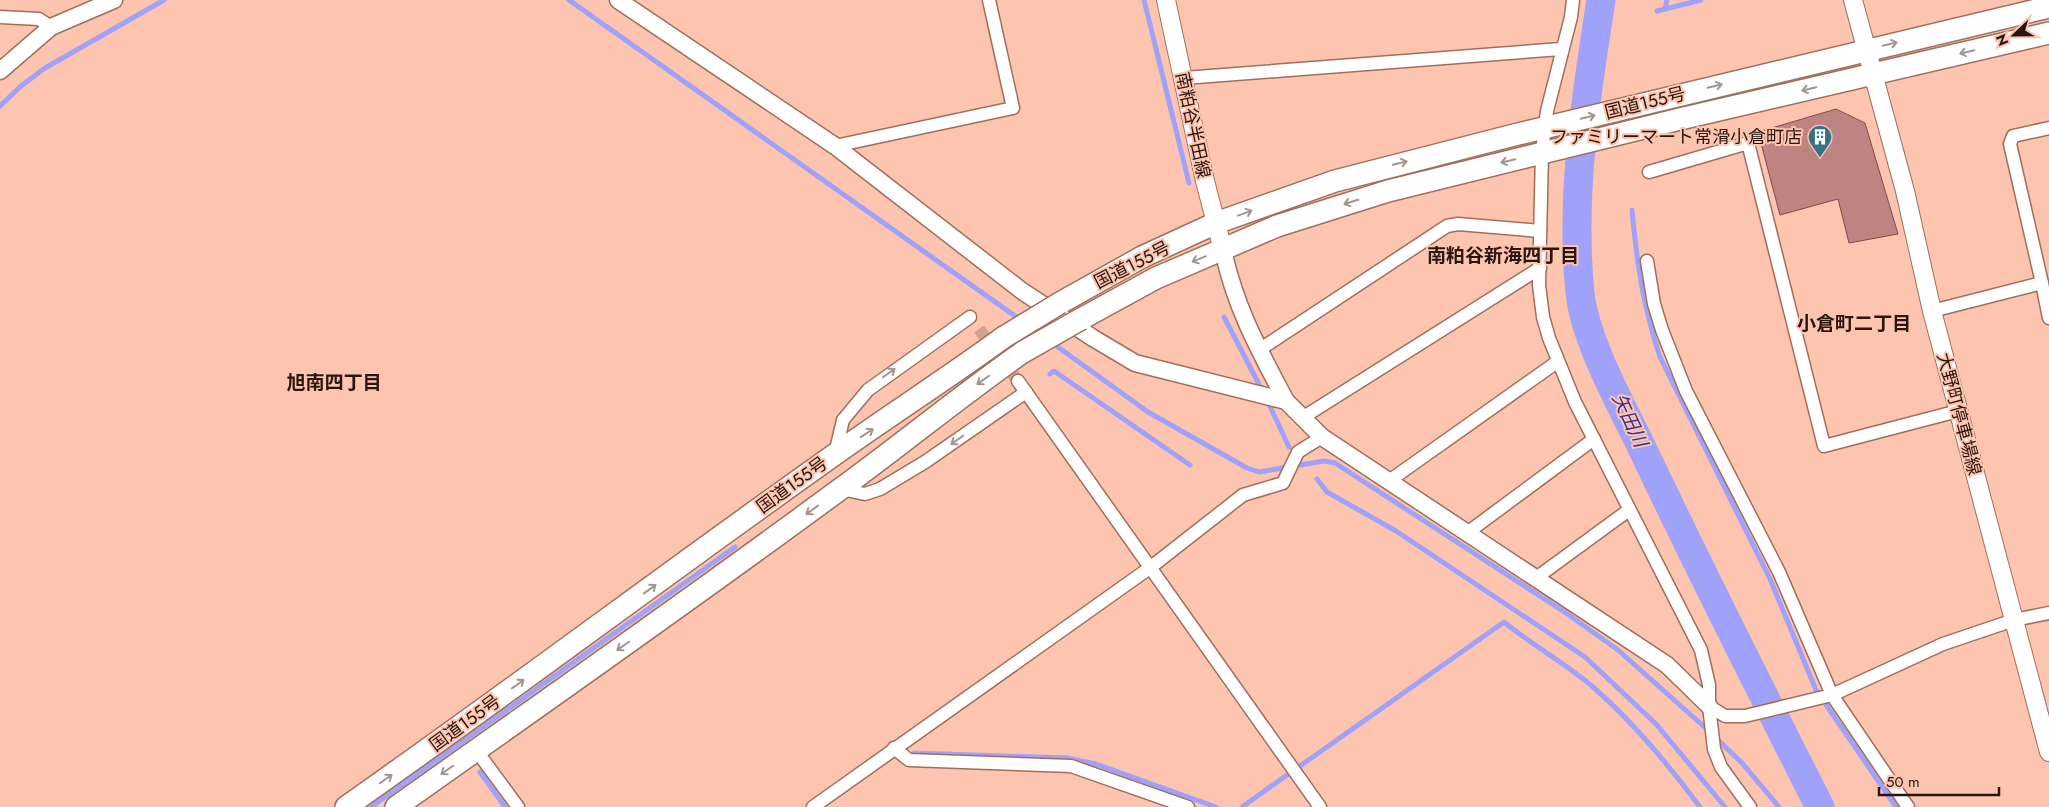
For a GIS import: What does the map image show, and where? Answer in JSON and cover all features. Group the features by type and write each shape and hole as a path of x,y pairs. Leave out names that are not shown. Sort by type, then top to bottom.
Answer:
{"highway":[{"name":"国道155号","path":"346,807 463,725 835,454 948,378 1004,337 1060,303 1142,258 1216,223 1335,181 1617,110 2049,6"},
{"name":"国道155号","path":"396,807 650,628 841,489 970,390 1023,352 1156,278 1278,226 1388,191 1615,135 2049,33"}],"main road":[{"name":"南粕谷半田線","path":"1166,0 1205,180 1223,250"},
{"name":"大野町停車場線","path":"1853,0 1905,191 1932,311 2049,752"}],"street":[{"path":"618,0 835,146 1022,291 1093,338 1135,363 1286,401"},
{"path":"835,146 1013,108 989,0"},
{"path":"1573,0 1571,17 1561,49 1540,231 1539,292 1543,317 1557,362 1575,402 1701,650 1709,685 1710,727 1714,749 1721,767 1750,807"},
{"path":"0,71 51,27 110,1"},
{"path":"0,16 39,19 51,27"},
{"path":"1184,78 1561,49"},
{"path":"2049,128 2013,136 2010,144 2049,318"},
{"path":"1649,172 1748,143 1824,446 1958,411"},
{"path":"1259,350 1447,226 1458,224 1540,231"},
{"path":"1223,250 1229,280 1242,316 1259,350 1286,401 1322,437 1667,665 1709,706 1725,716 1745,716 1829,695 1943,644 2014,620 2049,613"},
{"path":"1647,261 1654,304 1662,330 1686,390 1779,572 1829,695 1908,807"},
{"path":"1302,418 1540,268"},
{"path":"1932,311 2042,283"},
{"path":"835,454 843,420 868,390 970,317"},
{"path":"1389,481 1557,362"},
{"path":"1018,381 1320,807"},
{"path":"841,489 865,494 880,489 925,462 1026,392"},
{"path":"814,807 894,748 1151,568 1243,495 1284,483 1298,452 1322,437"},
{"path":"1467,533 1594,439"},
{"path":"1536,578 1629,510"},
{"path":"894,748 909,760 1071,766 1188,807"},
{"path":"476,750 518,807"}],"building":[{"name":"ファミリーマート常滑小倉町店","path":"1836,109 1865,123 1898,234 1849,243 1838,199 1780,215 1758,132"}],"waterway":[{"path":"0,106 21,86 45,68 164,0"},
{"path":"569,0 1022,321"},
{"path":"1144,0 1189,183"},
{"name":"矢田川","path":"1601,0 1585,109 1578,183 1577,256 1583,312 1589,332 1615,394 1708,585 1820,807"},
{"path":"1665,9 1667,0"},
{"path":"1657,11 1701,0"},
{"path":"1632,210 1642,285 1649,320 1660,357 1770,579 1816,690 1896,807"},
{"path":"1224,317 1263,392"},
{"path":"1051,342 1148,412 1247,468 1259,472 1324,461 1335,463 1566,613 1618,650 1709,731"},
{"path":"1050,374 1054,371 1190,465"},
{"path":"1267,400 1289,447"},
{"path":"1317,479 1327,492 1396,531 1585,657 1656,724 1725,807"},
{"path":"371,807 735,547"},
{"path":"1300,766 1504,622 1582,678 1608,700 1650,744 1700,807"},
{"path":"1715,737 1742,763 1779,807"},
{"path":"914,753 1067,758 1096,764 1216,807"},
{"path":"480,772 505,807"},
{"path":"1242,807 1287,775"}],"tunnel":[{"path":"979,329 1018,381"}],"place":[{"name":"ファミリーマート常滑小倉町店","path":"1820,158"}],"district":[{"name":"南粕谷新海四丁目","path":"1503,255"},
{"name":"小倉町二丁目","path":"1854,323"},
{"name":"旭南四丁目","path":"334,382"}]}
